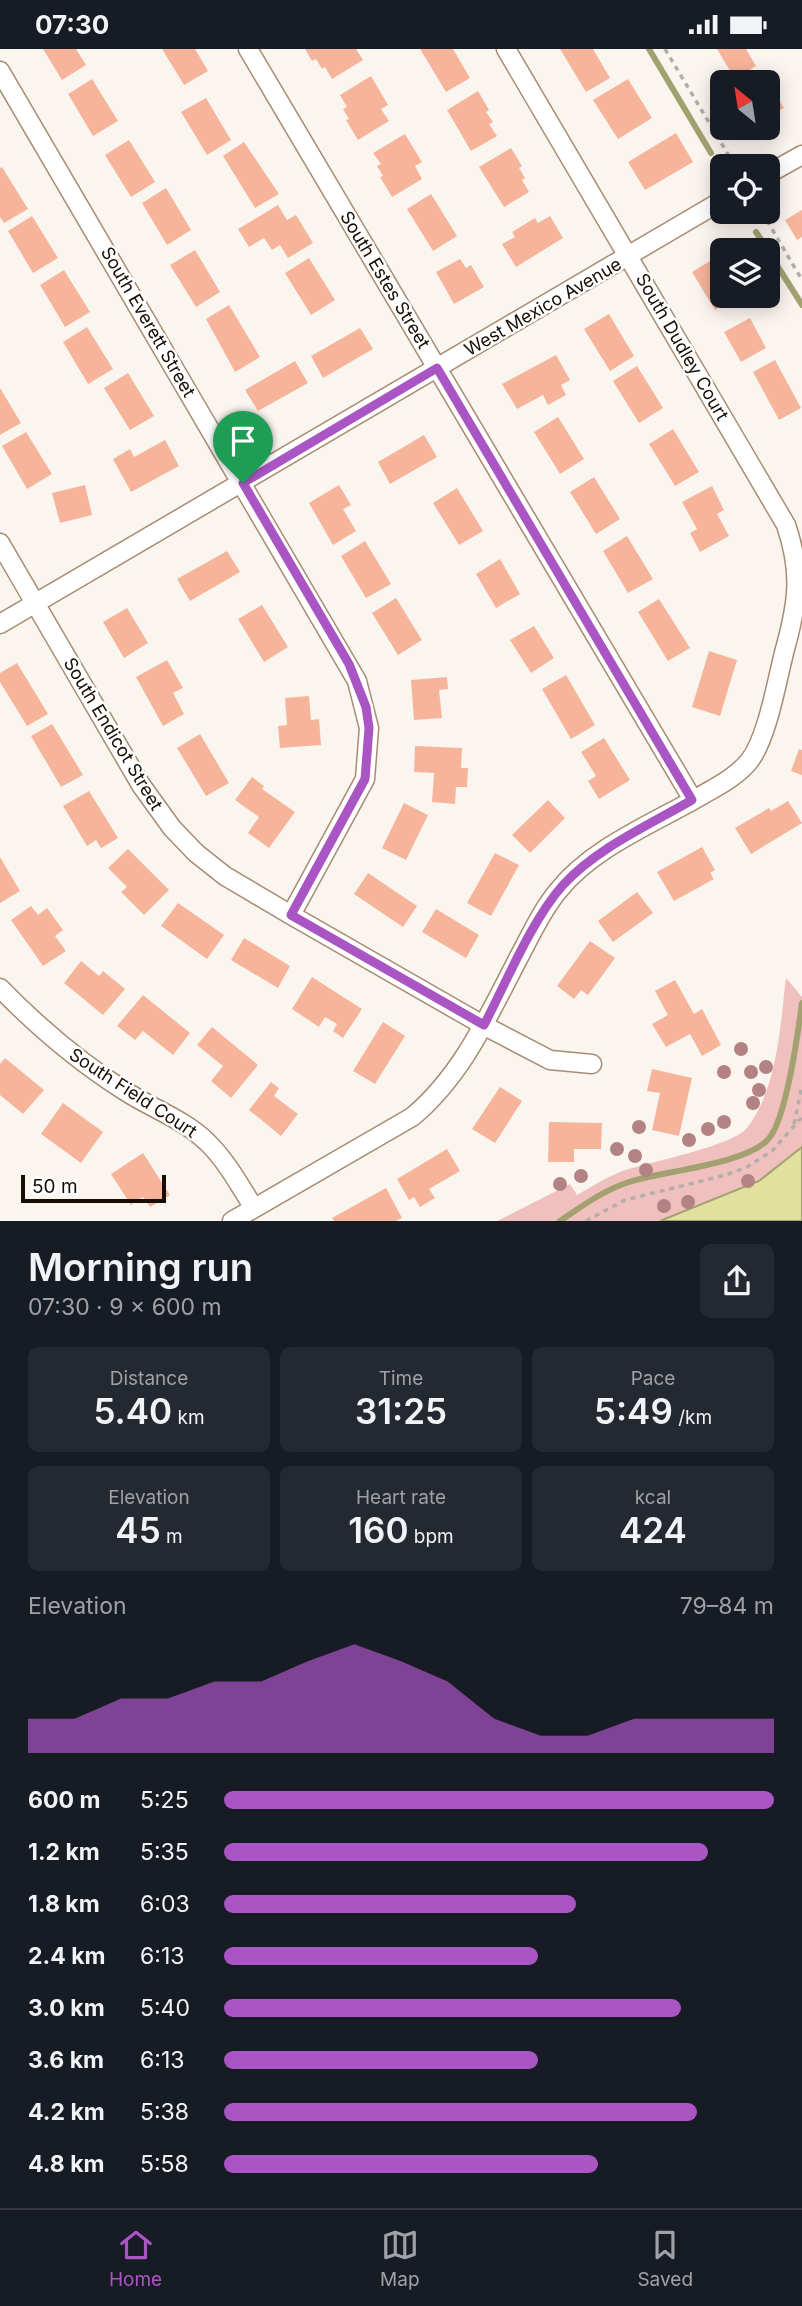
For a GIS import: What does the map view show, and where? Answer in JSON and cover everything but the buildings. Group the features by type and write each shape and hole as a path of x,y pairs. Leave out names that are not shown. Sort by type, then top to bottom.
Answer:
{"street":[{"name":"South Estes Street","path":"248,49 692,800"},
{"name":"South Dudley Court","path":"232,1221 412,1117 451,1078 484,1025 540,917 564,883 609,849 738,772 751,758 758,746 799,592 800,566 792,539 506,49"},
{"name":"South Everett Street","path":"0,71 349,664 366,707 369,728 365,779 291,915"},
{"path":"780,167 802,155"},
{"name":"West Mexico Avenue","path":"0,624 710,208"},
{"name":"South Endicot Street","path":"0,543 141,785 172,828 196,853 225,876 484,1025 550,1060 592,1064"},
{"name":"South Field Court","path":"0,988 29,1018 68,1051 119,1087 206,1140 254,1208"}],"path":[{"path":"665,49 728,154"},
{"path":"769,224 802,280"},
{"path":"794,1126 802,1086"},
{"path":"586,1221 625,1200 726,1175 747,1167 772,1151 802,1117"}],"shaded area":[{"path":"786,978 802,997 802,1221 497,1221 570,1184 577,1195 620,1172 707,1148 738,1135 747,1128 765,1094 776,1056"},
{"path":"802,1147 802,1221 660,1221 759,1181"}],"waterway":[{"path":"649,49 711,153"},
{"path":"756,232 760,238"},
{"path":"780,270 802,305"},
{"path":"560,1221 620,1185 745,1154 770,1137 782,1111 802,1003"}],"route":[{"path":"437,368 692,800 609,849 564,883 540,917 484,1025 291,915 365,779 369,728 366,707 349,664 243,483 437,368"}]}
